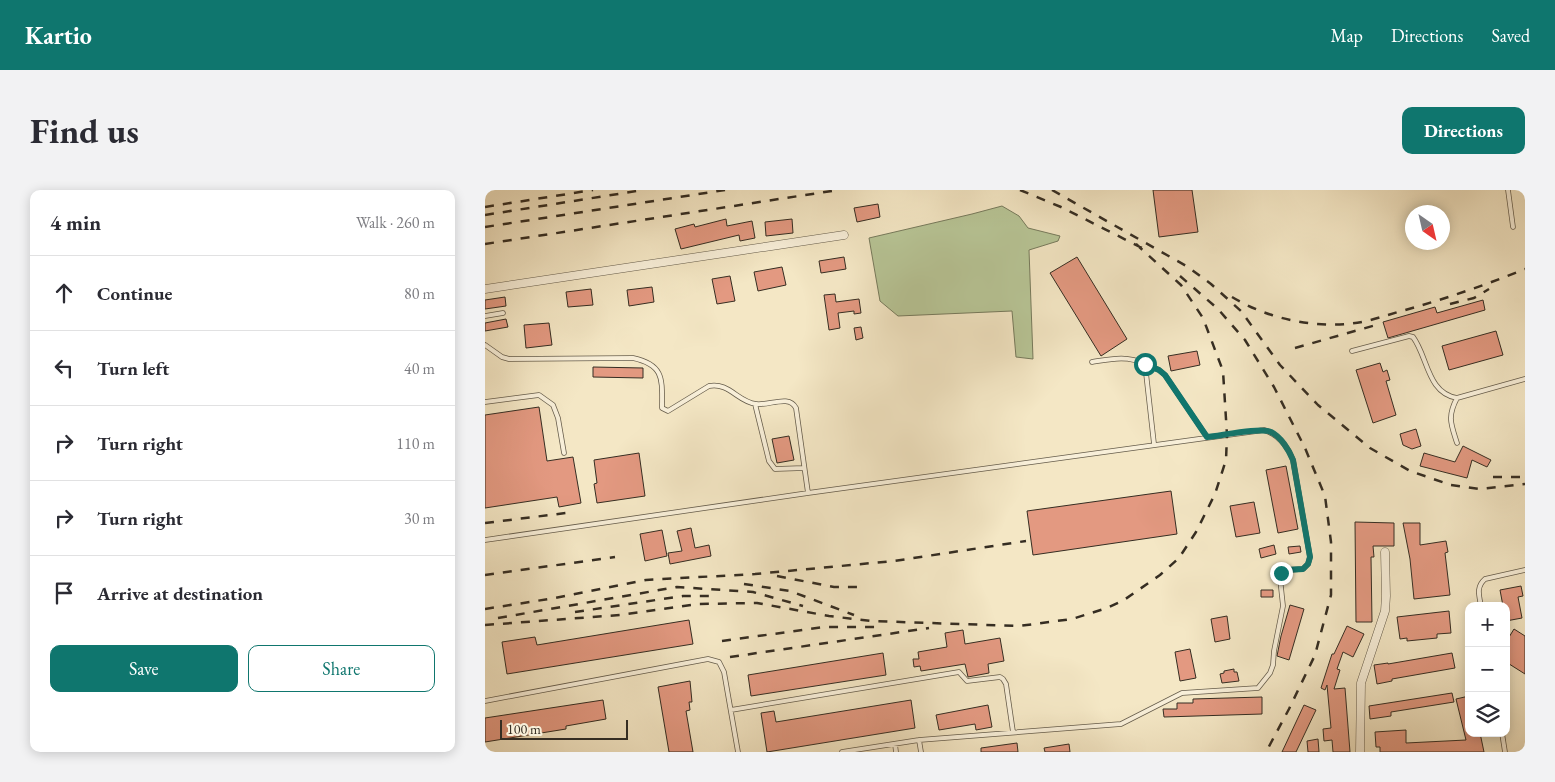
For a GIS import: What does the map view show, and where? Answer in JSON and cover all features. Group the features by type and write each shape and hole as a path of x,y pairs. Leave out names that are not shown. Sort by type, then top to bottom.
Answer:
{"street":[{"path":"485,289 844,235"},
{"path":"1360,752 1361,683 1385,611 1385,552"}],"lane":[{"path":"1508,190 1513,227"},
{"path":"485,316 503,313"},
{"path":"1352,351 1409,336 1413,337 1431,379 1448,397 1457,398 1525,379"},
{"path":"485,345 502,357 509,359 633,358 647,361 657,369 662,378 662,408 665,411 709,386 716,384 755,404 789,401 797,408 808,493"},
{"path":"1092,362 1121,357 1135,359 1159,370 1165,375 1207,437"},
{"path":"1145,364 1155,444"},
{"path":"485,402 539,395 553,405 558,418 564,453"},
{"path":"1457,398 1450,412 1457,443"},
{"path":"755,404 769,461 775,469 804,468"},
{"path":"485,540 1264,430 1277,437 1288,450 1293,460 1310,557 1308,564 1303,569 1286,570 1281,573 1283,606 1273,664 1270,673 1258,688 1182,693 1121,724 919,740 866,750 842,752"},
{"path":"1480,602 1478,589 1480,583 1485,579 1525,570"},
{"path":"485,701 708,659 719,662 724,672 738,752"},
{"path":"731,710 959,672 967,681 1000,677 1003,679 1006,684 1013,732"},
{"path":"1503,737 1505,752"},
{"path":"919,740 921,752"},
{"path":"895,744 896,752"}],"green space":[{"path":"1002,206 1019,216 1028,228 1060,236 1058,241 1029,250 1033,359 1016,357 1012,311 898,316 880,301 869,238"}],"building":[{"path":"1153,190 1192,190 1198,232 1159,237"},
{"path":"878,204 880,217 857,222 854,208"},
{"path":"726,219 727,226 752,221 755,238 740,241 739,235 681,249 675,229 694,224 695,227"},
{"path":"792,219 793,233 766,236 765,222"},
{"path":"844,257 846,269 821,273 819,261"},
{"path":"1077,257 1127,339 1101,356 1050,273"},
{"path":"782,267 786,285 758,291 754,272"},
{"path":"730,276 735,301 717,304 712,279"},
{"path":"652,287 654,302 629,306 627,290"},
{"path":"591,289 593,305 568,307 566,292"},
{"path":"835,294 836,302 859,299 861,313 854,314 854,311 838,313 840,328 829,330 824,295"},
{"path":"505,297 506,306 485,309 485,300"},
{"path":"1483,300 1485,310 1388,338 1383,322 1435,307 1437,313"},
{"path":"506,319 508,327 485,331 485,323"},
{"path":"549,323 552,345 526,348 524,325"},
{"path":"861,327 863,338 856,340 854,328"},
{"path":"1496,331 1503,355 1449,370 1442,346"},
{"path":"1197,351 1200,365 1171,371 1168,356"},
{"path":"1380,363 1383,372 1387,370 1390,380 1386,381 1396,415 1373,423 1356,370"},
{"path":"593,367 643,368 643,378 593,377"},
{"path":"539,407 547,461 573,457 581,503 559,507 557,497 485,508 485,415"},
{"path":"1416,429 1421,446 1412,449 1403,445 1400,434"},
{"path":"789,436 794,460 777,463 772,439"},
{"path":"1463,446 1491,460 1487,467 1472,460 1467,478 1420,466 1424,453 1455,462"},
{"path":"639,453 645,496 597,503 594,484 597,483 594,460"},
{"path":"1286,466 1298,529 1278,533 1266,470"},
{"path":"1171,491 1177,534 1033,555 1027,511"},
{"path":"1254,502 1260,533 1236,537 1230,506"},
{"path":"1355,522 1394,523 1394,546 1373,546 1374,557 1371,557 1372,622 1356,622"},
{"path":"1403,523 1420,523 1420,545 1446,541 1448,552 1445,553 1450,595 1414,599 1410,559"},
{"path":"691,528 695,548 709,545 711,556 670,564 668,553 682,551 677,531"},
{"path":"662,530 667,556 645,561 640,534"},
{"path":"1274,545 1276,554 1261,558 1259,549"},
{"path":"1300,546 1301,552 1289,554 1288,547"},
{"path":"1521,586 1523,596 1518,597 1522,618 1510,620 1510,602 1502,602 1500,590"},
{"path":"1261,590 1273,590 1273,597 1261,597"},
{"path":"1290,605 1304,609 1289,660 1277,656"},
{"path":"1449,611 1451,633 1437,634 1437,638 1407,641 1407,638 1400,639 1397,617"},
{"path":"1227,616 1230,639 1215,642 1211,619"},
{"path":"689,620 693,644 507,674 502,642 535,637 537,645"},
{"path":"1347,626 1364,634 1353,657 1343,652 1337,669 1340,670 1334,689 1345,688 1350,752 1333,752 1332,740 1324,741 1323,729 1331,728 1327,685 1325,690 1321,688 1332,654 1334,654"},
{"path":"1514,629 1525,636 1525,674 1510,665 1510,636"},
{"path":"963,630 965,644 1000,638 1004,661 988,664 989,673 968,677 965,664 921,671 920,666 914,667 913,659 919,659 918,652 947,647 945,633"},
{"path":"1190,649 1196,678 1180,681 1175,652"},
{"path":"883,653 886,675 751,696 748,675"},
{"path":"1452,653 1455,668 1392,679 1392,681 1377,684 1374,665"},
{"path":"1234,669 1234,672 1237,672 1239,681 1222,683 1220,674"},
{"path":"690,681 692,702 689,702 690,710 686,711 693,752 669,752 658,687"},
{"path":"1452,693 1454,702 1391,712 1391,716 1370,719 1369,706"},
{"path":"1262,697 1262,714 1164,717 1163,709 1177,709 1177,703 1193,703 1193,699"},
{"path":"1465,697 1465,736 1456,699"},
{"path":"603,700 606,719 566,726 566,729 485,742 485,718"},
{"path":"911,700 915,728 767,752 761,713 774,711 776,722"},
{"path":"988,705 992,727 976,730 975,724 939,730 936,715"},
{"path":"1304,705 1316,710 1296,752 1282,752"},
{"path":"1406,730 1406,743 1466,740 1465,737 1481,737 1484,752 1380,752 1380,747 1376,747 1375,732"},
{"path":"1318,739 1319,752 1308,752 1307,741"},
{"path":"1017,743 1018,752 981,752 981,748"},
{"path":"1069,744 1070,752 1045,752 1044,748"}],"railway":[{"path":"485,207 593,190"},
{"path":"485,215 643,190"},
{"path":"485,227 725,190"},
{"path":"485,244 838,190"},
{"path":"1020,190 1061,207 1142,248"},
{"path":"1052,190 1188,267 1211,284 1241,311 1280,365 1318,405 1370,448 1410,471 1451,485 1480,489 1525,484"},
{"path":"485,625 620,615 698,604 757,603 829,616 871,621 1019,626 1072,619 1107,608 1124,600 1160,575 1179,558 1196,532 1215,494 1226,460 1227,435 1223,371 1203,318 1181,285 1136,244"},
{"path":"1232,297 1258,310 1287,319 1331,325 1353,323 1379,318 1446,298 1525,269"},
{"path":"1180,276 1218,309 1245,340 1274,387 1305,448 1325,496 1331,542 1331,595 1315,655 1266,752"},
{"path":"1450,304 1474,298 1489,289"},
{"path":"1295,348 1376,325"},
{"path":"1493,477 1525,477"},
{"path":"485,523 566,513"},
{"path":"485,609 555,598 646,580 755,574 894,561 1026,541"},
{"path":"485,575 615,557"},
{"path":"777,576 834,587 862,587"},
{"path":"744,584 790,591 854,615"},
{"path":"498,618 677,587 753,592 803,606"},
{"path":"575,612 683,596 712,596"},
{"path":"722,641 824,627 878,627"},
{"path":"730,657 929,628"}],"route":[{"path":"1145,364 1165,375 1207,437 1264,430 1271,432 1277,437 1291,454 1310,557 1308,564 1303,569 1286,570 1281,573"}]}
